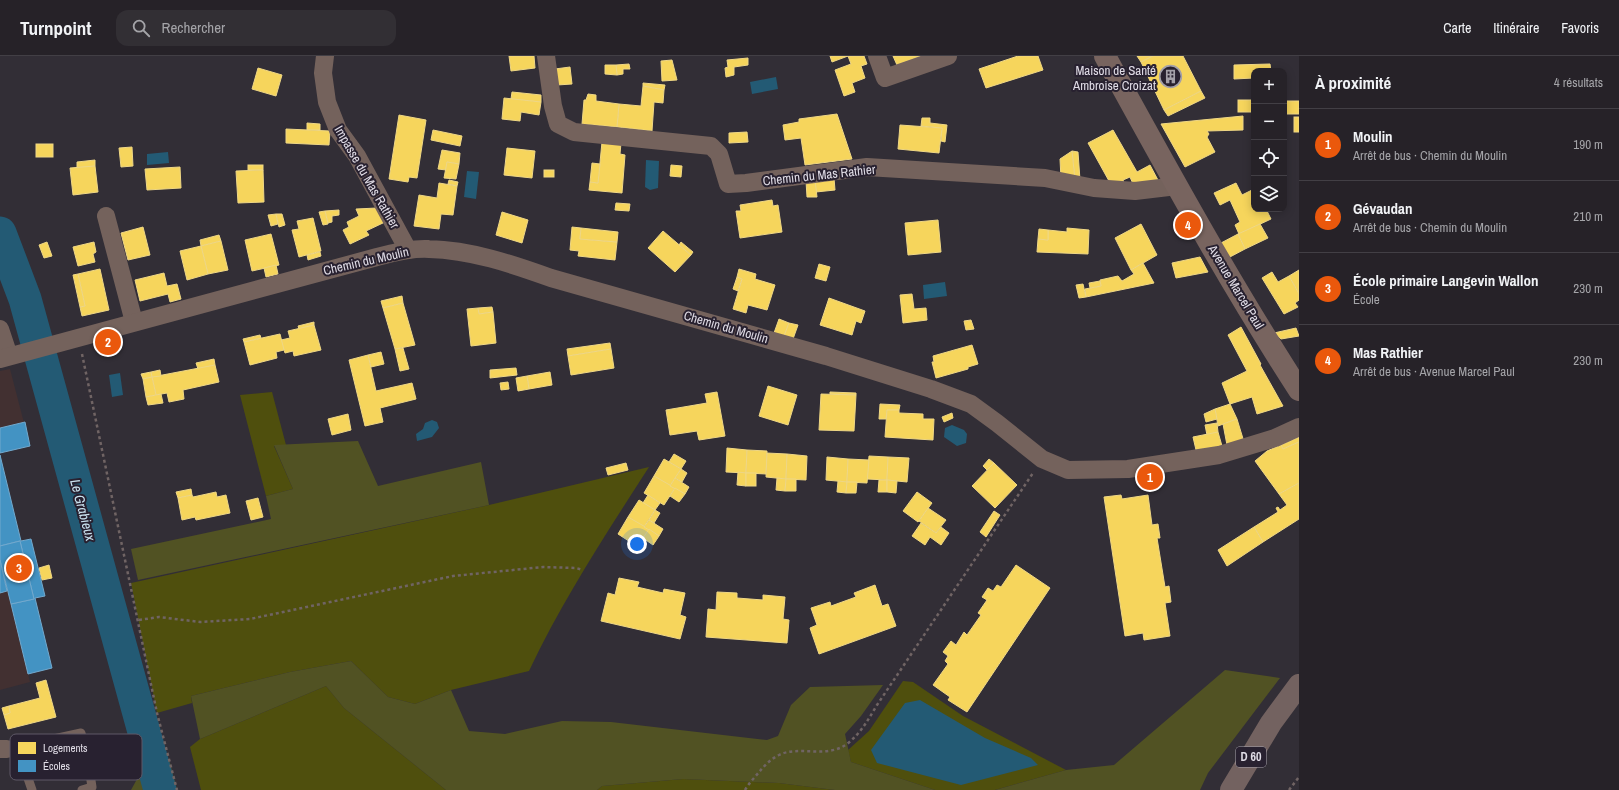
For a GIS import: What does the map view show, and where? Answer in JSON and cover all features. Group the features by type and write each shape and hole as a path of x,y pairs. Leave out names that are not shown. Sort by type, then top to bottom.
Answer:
{"main road":[{"name":"Avenue Marcel Paul","path":"1105,56 1247,308 1299,390"},
{"name":"D 60","path":"1231,790 1271,723 1299,685"},
{"name":"D 60","path":"1271,723 1299,705"}],"street":[{"name":"Impasse du Mas Rathier","path":"325,56 323,73 327,102 338,130 357,156 408,250"},
{"name":"Chemin du Mas Rathier","path":"546,56 553,106 558,124 574,132 711,146 719,154 728,184 746,184 867,167 1045,178 1094,188 1134,191 1177,186"},
{"path":"877,56 885,78 948,56"},
{"path":"106,216 134,322"},
{"name":"Chemin du Moulin","path":"9,356 377,257 408,250 428,249 462,252 507,263 551,278 826,356 931,389 971,404 997,422 1042,459 1068,470 1128,469 1219,455 1275,438 1299,426"},
{"path":"0,330 9,356"}],"lane":[{"path":"26,780 32,790"},
{"path":"82,790 92,787 91,780"}],"path":[{"path":"73,340 139,620 157,713 178,790"},
{"path":"745,790 768,762 779,755 791,752 817,753 830,751 846,744 862,730 877,705 1042,459"},
{"path":"139,620 159,617 200,622 250,619 453,576 543,567 576,568 583,570"},
{"path":"1289,790 1299,777"}],"shaded area":[{"path":"10,369 30,446 0,453 0,371"},
{"path":"272,392 286,445 274,446 293,489 266,496 240,395"},
{"path":"358,441 378,486 481,462 489,505 138,580 131,549 271,519 266,496 293,489 274,445"},
{"path":"0,455 21,541 31,539 45,596 35,598 52,668 28,674 30,682 0,690"},
{"path":"649,467 571,592 529,671 451,690 415,704 388,697 351,661 290,672 191,696 192,703 157,713 131,583 489,505"},
{"path":"351,661 388,697 415,704 451,690 469,731 505,734 562,721 611,722 767,740 778,736 791,705 810,687 883,685 861,716 845,734 851,762 935,790 835,790 779,783 683,779 602,786 597,790 446,790 344,708 326,686 200,739 191,696 290,672"},
{"path":"1225,670 1280,678 1208,773 1200,790 995,790 1066,770 1114,765"},
{"path":"903,681 913,682 963,716 1066,770 995,790 935,790 851,762 848,750 869,731"},
{"path":"326,686 344,708 446,790 201,790 190,747 200,739"},
{"path":"169,759 177,790 131,790 136,780 142,780 142,770"},
{"path":"683,779 779,783 835,790 597,790 602,786"}],"water":[{"path":"776,77 778,89 752,94 750,82"},
{"path":"168,152 169,163 147,165 147,154"},
{"path":"646,160 659,161 658,188 650,190 645,187"},
{"path":"467,171 479,172 476,199 464,197"},
{"path":"945,282 947,296 924,299 923,285"},
{"path":"120,373 123,395 112,397 109,375"},
{"path":"432,420 437,422 439,428 432,437 417,441 416,434 423,429 425,423"},
{"path":"952,425 964,430 967,434 966,443 957,446 944,437 945,428"},
{"path":"920,700 985,738 1031,758 1038,765 961,785 877,763 871,750 905,703"}],"building: Logements":[{"path":"509,56 534,56 535,68 511,71"},
{"path":"830,56 848,56 832,62"},
{"path":"848,56 864,56 867,64 861,66 865,78 852,83 855,92 844,96 835,70 851,64"},
{"path":"893,56 921,56 897,65"},
{"path":"1018,56 1038,56 1043,70 986,88 979,69"},
{"path":"1137,56 1153,56 1141,62"},
{"name":"Maison de Santé Ambroise Croizat","path":"1153,56 1183,56 1201,91 1164,110 1141,62"},
{"path":"748,58 748,65 734,67 734,75 726,77 725,68 728,67 727,60"},
{"path":"672,60 677,80 662,81 661,61"},
{"path":"629,64 630,69 623,69 623,74 617,75 616,65"},
{"path":"1270,64 1271,68 1251,68 1251,78 1234,79 1234,65"},
{"path":"605,65 616,65 617,75 605,74"},
{"path":"570,67 572,84 557,85 555,69"},
{"path":"258,68 282,75 276,96 252,89"},
{"path":"643,83 665,85 664,90 643,86"},
{"path":"643,86 664,90 663,103 654,102 652,131 617,127 619,104 641,106"},
{"path":"1201,91 1205,98 1168,116 1164,110"},
{"path":"512,92 541,95 541,102 511,99"},
{"path":"588,94 596,95 596,101 619,104 617,127 582,124 584,100 586,100"},
{"path":"504,98 541,102 539,115 521,112 520,121 502,119"},
{"path":"1238,100 1251,100 1251,112 1238,112"},
{"path":"1287,101 1299,101 1299,114 1287,114"},
{"path":"837,114 852,159 805,165 801,138 785,140 783,125 799,122 799,119"},
{"path":"399,115 426,120 417,178 409,177 408,182 389,179"},
{"path":"1243,116 1243,130 1207,131 1209,134 1207,137 1215,152 1185,167 1161,124"},
{"path":"1294,117 1299,117 1299,132 1294,132"},
{"path":"922,118 930,118 930,123 947,125 945,142 941,141 942,128 921,126"},
{"path":"307,123 320,124 320,130 307,130"},
{"path":"900,125 942,128 939,153 898,149"},
{"path":"286,129 330,131 329,145 286,143"},
{"path":"433,130 462,136 460,146 431,140"},
{"path":"1113,130 1137,172 1150,165 1159,182 1133,184 1130,177 1123,180 1124,183 1109,181 1088,143"},
{"path":"747,132 748,142 729,143 729,133"},
{"path":"602,142 621,143 620,154 625,155 622,193 589,190 590,182 598,183"},
{"path":"36,144 53,144 53,157 36,157"},
{"path":"132,147 133,166 121,167 119,148"},
{"path":"507,148 535,151 532,178 504,175"},
{"path":"442,150 460,153 459,164 447,162 446,170 438,169"},
{"path":"1072,151 1078,152 1080,180 1075,180"},
{"path":"1072,151 1075,180 1061,179 1060,159"},
{"path":"95,160 95,166 77,168 77,162"},
{"path":"447,162 459,164 456,179 444,178"},
{"path":"592,163 600,164 598,183 590,182"},
{"path":"248,165 263,165 263,170 248,170"},
{"path":"671,165 682,166 681,177 670,176"},
{"path":"95,166 98,192 73,195 70,168"},
{"path":"180,167 181,188 147,190 145,169"},
{"path":"263,170 264,202 238,203 236,171"},
{"path":"544,170 554,170 554,177 544,177"},
{"path":"834,178 835,190 816,192 815,180"},
{"path":"449,180 458,182 457,186 448,184"},
{"path":"815,180 817,197 807,197 806,181"},
{"path":"439,183 457,186 453,215 441,214 439,229 414,226 419,195 437,198"},
{"path":"1236,183 1242,195 1251,190 1251,212 1268,212 1271,219 1239,234 1235,225 1240,222 1230,200 1220,205 1214,193"},
{"path":"772,200 773,206 778,205 782,232 740,238 736,211 741,211 740,205"},
{"path":"616,203 630,204 629,211 615,210"},
{"path":"377,208 385,222 366,231 369,235 350,244 343,230 349,227 347,222 359,216 356,209"},
{"path":"339,210 339,215 332,216 332,222 328,223 325,211"},
{"path":"325,211 328,224 323,225 319,212"},
{"path":"502,212 528,220 522,243 496,235"},
{"path":"276,214 278,224 271,226 268,215"},
{"path":"276,214 282,214 285,225 279,227"},
{"path":"313,218 321,251 299,257 292,230 299,229 297,221"},
{"path":"938,220 941,252 908,255 905,223"},
{"path":"1141,224 1157,255 1131,270 1115,238"},
{"path":"1260,224 1268,238 1245,249 1238,234"},
{"path":"143,227 150,255 128,260 121,233"},
{"path":"572,227 581,228 580,239 617,242 615,260 578,256 579,251 570,250"},
{"path":"581,228 618,232 617,242 580,239"},
{"path":"1067,228 1089,230 1088,254 1037,252 1038,239 1048,240 1048,230 1067,232"},
{"path":"1039,229 1048,230 1048,240 1038,239"},
{"path":"663,231 691,255 675,272 648,248"},
{"path":"271,234 279,265 252,271 245,240"},
{"path":"1238,234 1245,249 1228,258 1221,243"},
{"path":"219,235 221,241 201,246 200,240"},
{"path":"221,241 228,270 208,274 201,246"},
{"path":"47,242 52,256 44,258 39,245"},
{"path":"94,242 96,252 93,254 95,262 78,266 73,247"},
{"path":"681,242 693,252 691,255 679,245"},
{"path":"201,246 208,274 187,280 180,251"},
{"path":"320,252 321,256 308,260 307,255"},
{"path":"1200,257 1208,272 1176,278 1172,263"},
{"path":"1143,263 1154,283 1086,297 1085,289 1101,286 1100,280 1118,276 1122,281 1134,274 1131,270"},
{"path":"819,264 830,267 826,281 815,278"},
{"path":"276,265 278,274 266,277 264,268"},
{"path":"100,269 109,310 82,316 80,307 85,306 78,274"},
{"path":"739,269 756,274 755,279 775,285 767,310 748,305 746,313 733,309 742,279 737,277"},
{"path":"1299,270 1299,294 1289,276"},
{"path":"1272,272 1278,282 1289,276 1299,294 1299,300 1295,303 1298,307 1284,314 1262,278"},
{"path":"164,273 167,286 177,284 181,299 170,302 168,294 140,301 135,280"},
{"path":"78,274 85,306 80,307 73,275"},
{"path":"737,277 742,279 738,291 733,289"},
{"path":"1100,281 1101,286 1090,288 1089,283"},
{"path":"1083,284 1086,297 1079,298 1076,285"},
{"path":"912,294 914,309 926,308 927,320 903,323 900,295"},
{"path":"402,296 403,303 383,308 381,301"},
{"path":"829,298 865,311 861,323 856,321 852,335 820,325"},
{"path":"403,303 415,345 395,349 383,308"},
{"path":"492,307 493,312 479,314 478,308"},
{"path":"478,308 479,314 493,312 496,343 471,346 467,309"},
{"path":"779,319 789,323 784,337 774,333"},
{"path":"971,320 974,329 966,330 964,321"},
{"path":"314,322 314,325 299,329 298,326"},
{"path":"789,323 798,325 793,339 784,336"},
{"path":"314,325 321,350 294,356 293,351 285,353 281,340 290,338 288,331"},
{"path":"1241,327 1283,406 1257,414 1252,397 1230,404 1222,383 1247,371 1228,335"},
{"path":"1296,328 1299,336 1281,339 1274,333"},
{"path":"280,334 284,350 276,352 277,358 250,365 244,342"},
{"path":"260,335 261,338 244,342 243,339"},
{"path":"610,343 611,349 568,356 567,349"},
{"path":"972,345 978,364 968,367 968,369 936,378 932,362 934,362 933,356"},
{"path":"403,348 409,369 400,371 395,349"},
{"path":"611,349 614,368 571,375 568,356"},
{"path":"381,352 384,364 371,367 368,355"},
{"path":"368,355 376,391 412,383 416,399 380,408 383,422 365,426 349,360"},
{"path":"214,359 215,365 198,369 196,363"},
{"path":"215,365 219,382 183,390 184,399 169,402 167,393 156,395 152,377"},
{"path":"516,368 517,375 490,378 490,370"},
{"path":"160,370 161,376 152,377 151,372"},
{"path":"151,372 152,377 143,379 141,374"},
{"path":"550,372 552,385 529,389 527,376"},
{"path":"527,376 529,389 518,391 516,378"},
{"path":"152,377 156,395 146,397 143,379"},
{"path":"508,382 509,389 501,390 500,383"},
{"path":"768,386 797,395 788,425 759,416"},
{"path":"717,392 725,436 699,440 697,431 670,435 666,410 707,403 705,394"},
{"path":"830,392 856,393 856,395 830,394"},
{"path":"161,394 163,403 148,405 146,397"},
{"path":"821,394 856,395 854,431 819,430"},
{"path":"880,404 900,405 899,410 887,410 886,419 879,419"},
{"path":"1230,404 1237,419 1218,426 1215,409"},
{"path":"1215,409 1217,419 1206,422 1204,414"},
{"path":"887,410 899,410 899,413 923,414 923,419 934,419 933,440 885,437"},
{"path":"952,413 953,418 944,422 942,417"},
{"path":"348,414 351,430 332,435 328,419"},
{"path":"1237,419 1244,442 1227,445 1223,424"},
{"path":"1217,423 1218,432 1207,435 1205,425"},
{"path":"1218,432 1222,446 1196,450 1193,437"},
{"path":"1299,437 1299,442 1283,449 1281,445"},
{"path":"1299,442 1299,483 1279,494 1255,461 1267,451 1281,445 1283,449"},
{"path":"727,448 747,450 746,473 726,472"},
{"path":"747,450 767,451 766,474 746,473"},
{"path":"767,453 787,454 786,479 766,477"},
{"path":"674,454 686,461 681,469 669,462"},
{"path":"787,454 807,456 806,480 786,479"},
{"path":"869,456 888,457 887,480 867,479"},
{"path":"827,457 848,459 847,482 826,480"},
{"path":"888,457 909,458 907,482 887,480"},
{"path":"664,459 681,469 670,486 654,476"},
{"path":"848,459 869,460 867,483 847,482"},
{"path":"989,459 994,463 987,470 983,466"},
{"path":"626,463 628,470 608,475 606,468"},
{"path":"994,463 1017,485 995,508 972,486"},
{"path":"681,469 687,473 682,482 675,478"},
{"path":"738,472 746,473 746,486 737,485"},
{"path":"746,473 756,473 756,486 746,486"},
{"path":"654,476 675,488 664,505 644,493"},
{"path":"675,478 689,487 685,494 670,486"},
{"path":"777,478 786,479 785,491 776,490"},
{"path":"786,479 796,479 796,491 785,491"},
{"path":"879,480 887,480 887,492 878,492"},
{"path":"887,480 897,481 896,493 887,492"},
{"path":"838,481 847,482 846,493 837,492"},
{"path":"847,482 857,482 856,493 846,493"},
{"path":"1299,483 1299,519 1263,542 1254,527 1278,512 1276,508 1278,507 1280,510 1287,505 1279,494"},
{"path":"675,488 685,494 679,502 670,496"},
{"path":"191,489 192,495 178,498 176,492"},
{"path":"216,492 217,497 226,495 230,513 196,520 195,517 182,520 178,498 192,495 193,497"},
{"path":"917,492 932,503 918,522 903,511"},
{"path":"648,495 660,503 655,510 643,503"},
{"path":"1121,495 1122,499 1148,495 1152,525 1158,524 1160,538 1157,538 1165,587 1169,586 1171,602 1165,603 1170,636 1144,640 1143,633 1125,636 1104,497"},
{"path":"258,498 263,517 251,520 246,501"},
{"path":"639,500 655,510 644,527 628,517"},
{"path":"928,508 946,520 936,533 919,521"},
{"path":"655,510 660,513 654,523 649,520"},
{"path":"994,511 1000,515 986,537 980,532"},
{"path":"628,517 649,529 638,547 618,534"},
{"path":"649,520 663,529 659,536 644,527"},
{"path":"921,523 936,533 941,527 949,533 941,545 930,537 925,545 912,536"},
{"path":"1254,527 1263,542 1227,566 1218,550"},
{"path":"649,529 659,536 653,545 643,538"},
{"path":"49,565 52,578 42,580 39,568"},
{"path":"1016,565 1050,588 967,712 948,700 950,697 933,685 948,664 945,661 948,656 943,652 951,641 956,645 964,632 967,635 981,615 978,613 987,600 982,597 988,588 993,591 997,585 1001,587"},
{"path":"619,578 639,582 637,587 663,593 664,589 685,593 680,615 686,617 680,639 601,621 608,593 615,595"},
{"path":"875,585 882,606 888,604 896,626 819,654 810,628 817,625 811,608 830,602 831,606 856,597 854,593"},
{"path":"717,592 737,593 737,598 763,600 763,595 785,597 783,619 789,620 787,643 706,637 708,609 716,610"},
{"path":"46,680 56,717 8,729 4,715 10,713 9,706 40,698 36,683"},
{"path":"9,706 10,713 4,715 2,708"}],"building: Écoles":[{"path":"25,422 30,446 0,453 0,428"},
{"path":"0,455 21,541 31,539 45,596 35,598 52,668 28,674 11,604 34,599 20,541 0,546"},
{"path":"20,541 34,599 11,604 0,560 0,546"},
{"path":"0,560 7,591 0,593"}],"waterway":[{"name":"Le Grabieux","path":"0,233 25,299 160,790"}],"place":[{"name":"Maison de Santé Ambroise Croizat","path":"1171,77"},
{"name":"Mas Rathier","path":"1188,225"},
{"name":"Gévaudan","path":"108,342"},
{"name":"Moulin","path":"1150,477"},
{"name":"École primaire Langevin Wallon","path":"19,568"}]}
